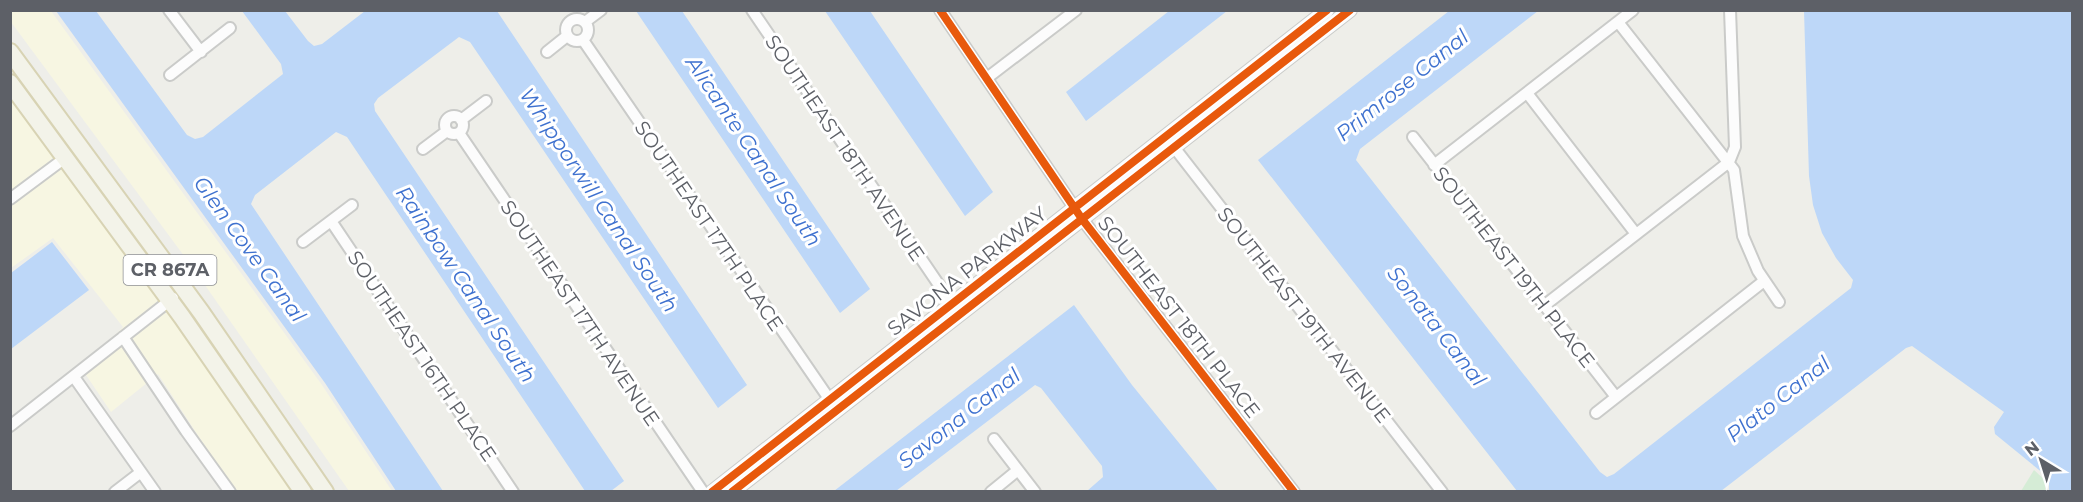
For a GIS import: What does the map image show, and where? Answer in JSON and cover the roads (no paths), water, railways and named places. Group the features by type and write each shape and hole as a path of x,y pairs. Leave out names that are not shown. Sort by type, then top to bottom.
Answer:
{"main road":[{"name":"CR 867A","path":"10,52 185,290 325,492"},
{"name":"CR 867A","path":"10,83 170,300 303,492"},
{"path":"65,158 102,177"}],"street":[{"path":"169,10 201,52"},
{"path":"585,22 601,10"},
{"name":"SOUTHEAST 18TH AVENUE","path":"752,10 955,309"},
{"name":"SOUTHEAST 18TH PLACE","path":"940,10 1079,213 1294,492"},
{"path":"987,78 1076,10"},
{"name":"SAVONA PARKWAY","path":"1170,143 1327,10"},
{"name":"SAVONA PARKWAY","path":"712,492 833,405 1170,143 1350,10"},
{"path":"1434,165 1632,10"},
{"path":"1545,305 1729,162 1735,147 1730,10"},
{"path":"578,19 585,22 589,31 583,40 573,41 567,36 566,29 571,20 578,19"},
{"path":"1618,22 1729,162 1736,177 1738,216 1743,236 1764,281 1779,302"},
{"path":"170,75 230,28"},
{"path":"548,52 567,36"},
{"name":"SOUTHEAST 17TH PLACE","path":"583,40 833,405"},
{"path":"1527,93 1636,234"},
{"path":"461,120 486,101"},
{"path":"454,116 461,120 463,128 459,133 451,134 447,131 445,123 448,118 454,116"},
{"path":"423,149 447,131"},
{"name":"SOUTHEAST 17TH AVENUE","path":"459,133 703,492"},
{"name":"SOUTHEAST 19TH PLACE","path":"1413,137 1616,397"},
{"name":"SOUTHEAST 19TH AVENUE","path":"1170,143 1442,492"},
{"path":"10,200 65,158"},
{"path":"303,243 352,205"},
{"name":"SOUTHEAST 16TH PLACE","path":"331,221 513,492"},
{"path":"1596,413 1764,281"},
{"path":"10,426 185,290"},
{"path":"123,337 230,492"},
{"path":"74,376 154,492"},
{"name":"SAVONA PARKWAY","path":"732,492 833,405"},
{"path":"994,439 1035,492"},
{"path":"991,492 1018,470"},
{"path":"115,492 141,472"}],"water":[{"path":"56,11 96,11 187,135 195,139 203,137 283,74 281,64 242,11 285,11 314,46 322,44 365,11 497,11 747,385 718,408 470,42 459,37 378,98 374,104 375,111 624,481 611,491 585,491 347,137 336,132 255,195 251,204 443,491 396,491 325,383"},
{"name":"Alicante Canal South","path":"636,11 682,11 870,289 840,313"},
{"path":"825,11 870,11 993,192 965,216"},
{"path":"1169,11 1227,11 1086,121 1066,92"},
{"path":"1449,11 1538,11 1360,149 1356,160 1600,472 1607,477 1614,474 1851,288 1853,280 1836,258 1822,233 1813,205 1809,176 1804,11 2072,11 2072,491 2049,491 2049,478 1995,434 1994,427 2004,412 1912,346 1906,348 1721,491 1517,491 1258,160"},
{"path":"52,242 89,290 11,349 11,273"},
{"name":"Savona Canal","path":"1074,305 1132,385 1218,491 1087,491 1103,477 1102,466 1041,388 1035,385 896,491 834,491"}],"water label":[{"name":"Primrose Canal","path":"1402,85"},
{"name":"Whipporwill Canal South","path":"599,200"},
{"name":"Glen Cove Canal","path":"250,249"},
{"name":"Rainbow Canal South","path":"466,284"},
{"name":"Sonata Canal","path":"1437,326"},
{"name":"Plato Canal","path":"1778,399"}]}
